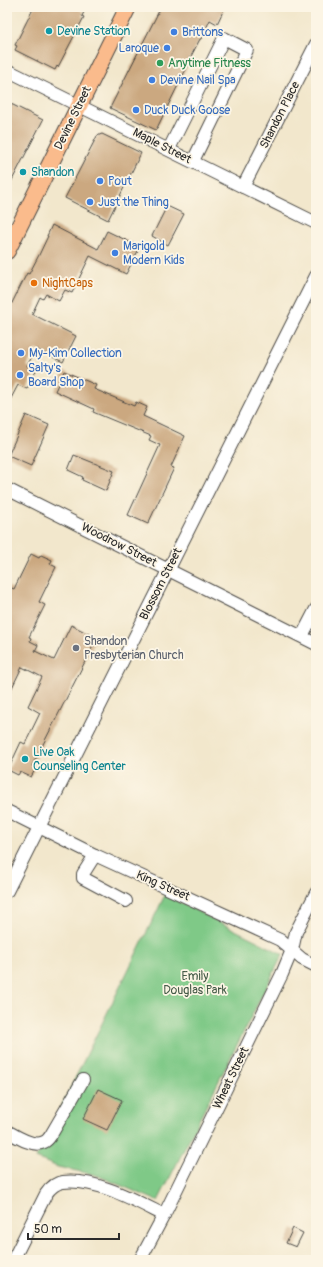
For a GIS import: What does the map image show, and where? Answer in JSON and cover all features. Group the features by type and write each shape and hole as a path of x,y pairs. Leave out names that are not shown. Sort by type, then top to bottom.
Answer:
{"main road":[{"name":"Devine Street","path":"7,251 128,7"}],"street":[{"path":"169,150 224,38 247,50 193,161"},
{"name":"Shandon Place","path":"243,187 316,44"},
{"name":"Maple Street","path":"7,70 316,223"},
{"name":"Blossom Street","path":"7,891 316,276"},
{"name":"Woodrow Street","path":"7,489 316,644"},
{"path":"302,636 316,609"},
{"name":"King Street","path":"7,811 95,855 280,940 302,959 316,966"},
{"path":"95,855 83,874 84,878 126,901"},
{"name":"Wheat Street","path":"140,1260 164,1215 282,974 292,950 296,932 316,893"},
{"path":"7,1131 27,1142 40,1144 43,1142 51,1136 83,1080"},
{"path":"13,1260 50,1188 62,1182 90,1185 118,1192 164,1215"}],"green space":[{"name":"Emily Douglas Park","path":"165,895 283,954 158,1201 96,1175 58,1167 36,1158"}],"building":[{"name":"Devine Station","path":"34,7 75,7 84,12 82,16 84,17 55,70 15,50 17,46 15,45"},
{"path":"161,7 225,7 217,24 210,20 188,62 189,63 156,130 110,108"},
{"path":"7,102 43,120 7,190"},
{"path":"102,134 141,153 108,220 65,198 97,136"},
{"path":"167,206 184,214 168,245 152,236"},
{"path":"52,225 98,249 107,231 140,247 126,274 90,256 72,293 65,290 59,301 46,294 43,299 40,297 32,314 76,336 63,362 36,349 27,366 36,371 27,389 18,385 7,406 7,313 27,273 29,274 39,255"},
{"path":"64,371 96,385 94,389 134,406 136,402 147,407 143,416 185,436 171,467 174,468 148,524 128,515 160,445 149,440 151,436 93,412 94,409 55,391"},
{"path":"26,415 49,425 31,466 8,456"},
{"path":"74,455 114,471 106,491 82,480 83,477 68,470"},
{"name":"Shandon Presbyterian Church","path":"31,554 39,558 41,555 52,560 50,564 56,567 39,602 45,605 29,637 31,638 30,641 38,645 35,651 54,660 71,625 97,638 32,766 36,768 31,777 20,772 18,775 8,770 21,742 25,744 40,713 28,706 42,677 22,667 7,698 7,586 14,589"},
{"path":"98,1089 122,1100 107,1130 83,1119"},
{"path":"293,1228 303,1233 296,1247 286,1243"}],"place":[{"name":"Devine Station","path":"49,31"},
{"name":"Brittons","path":"174,32"},
{"name":"Laroque","path":"167,48"},
{"name":"Anytime Fitness","path":"160,63"},
{"name":"Devine Nail Spa","path":"152,80"},
{"name":"Duck Duck Goose","path":"136,110"},
{"name":"Shandon","path":"23,172"},
{"name":"Pout","path":"100,181"},
{"name":"Just the Thing","path":"90,202"},
{"name":"Marigold Modern Kids","path":"115,253"},
{"name":"NightCaps","path":"34,283"},
{"name":"My-Kim Collection","path":"21,353"},
{"name":"Salty's Board Shop","path":"20,375"},
{"name":"Shandon Presbyterian Church","path":"76,648"},
{"name":"Live Oak Counseling Center","path":"25,759"}]}
